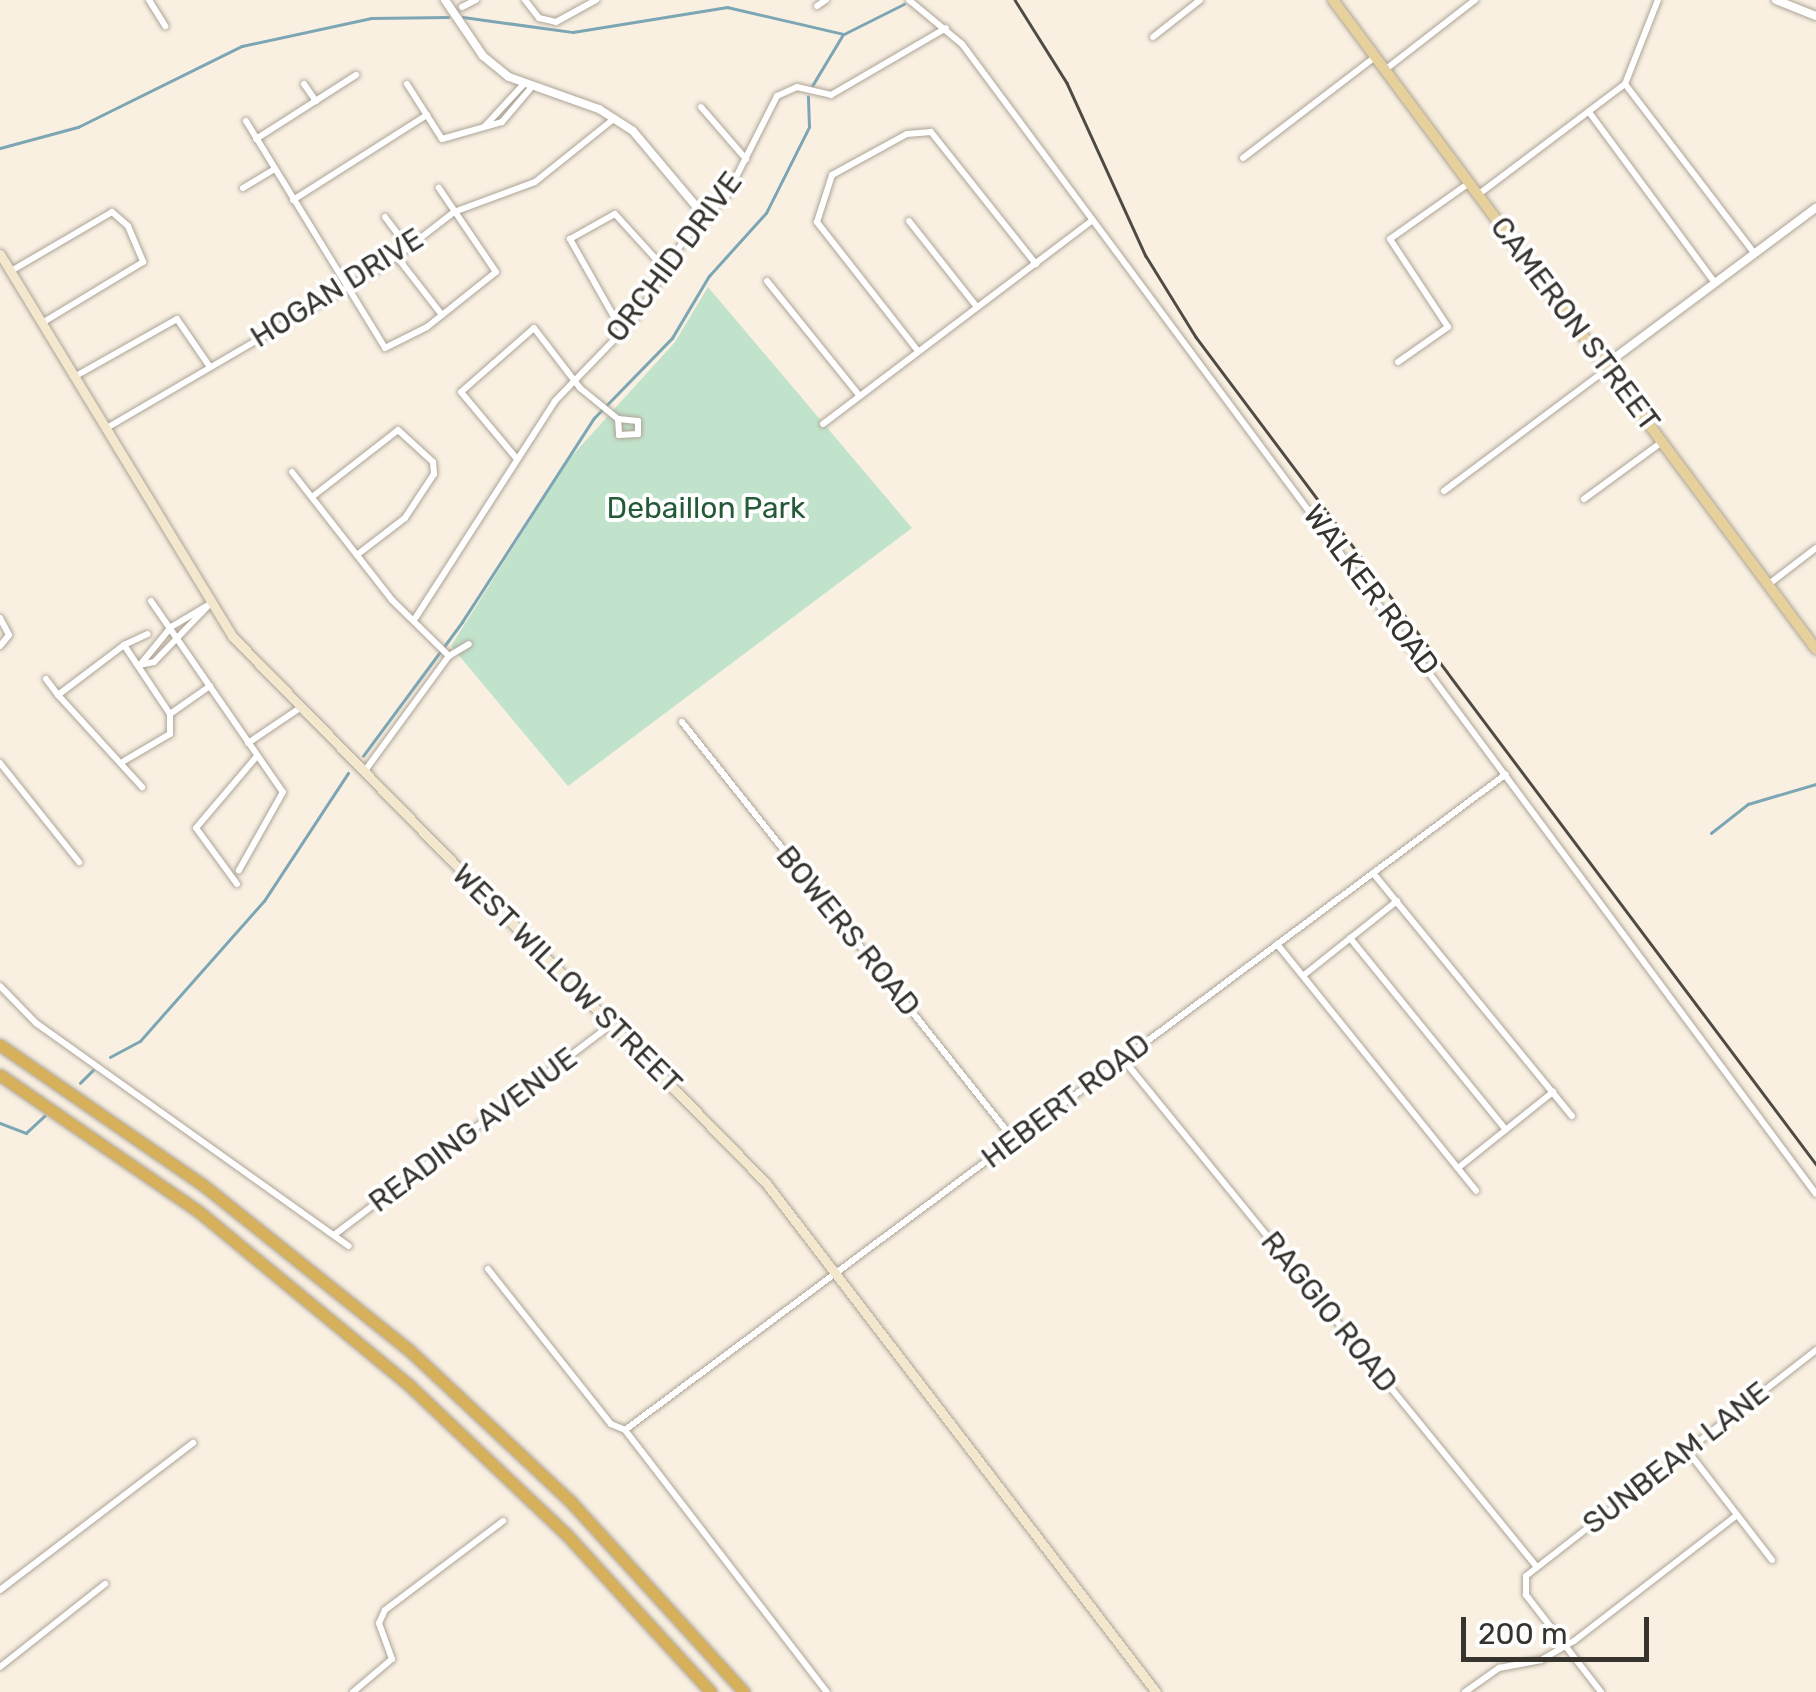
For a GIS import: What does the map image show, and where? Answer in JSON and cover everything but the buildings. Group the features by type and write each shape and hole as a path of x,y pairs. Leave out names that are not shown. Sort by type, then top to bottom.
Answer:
{"highway":[{"path":"0,1046 203,1184 408,1349 570,1502 744,1692"},
{"path":"0,1075 198,1211 410,1386 567,1535 711,1692"}],"main road":[{"name":"CAMERON STREET","path":"1333,0 1816,649"},
{"name":"WEST WILLOW STREET","path":"0,254 208,605 300,708 766,1183 1156,1692"}],"street":[{"path":"148,0 165,26"},
{"path":"445,0 483,56 526,87 615,118 706,218"},
{"path":"462,7 476,0"},
{"path":"525,0 556,22 596,0"},
{"path":"816,6 826,0"},
{"name":"WALKER ROAD","path":"909,0 946,28 1093,220 1816,1194"},
{"path":"1153,37 1200,0"},
{"path":"1385,70 1475,0"},
{"path":"1478,194 1625,84 1658,0"},
{"path":"1776,0 1816,16"},
{"name":"ORCHID DRIVE","path":"416,617 517,460 574,380 622,331 706,218 746,159 781,93 797,87 830,95 946,28"},
{"path":"1243,158 1375,57"},
{"path":"256,140 356,75"},
{"path":"304,84 316,101"},
{"path":"407,84 440,139 508,118 526,87"},
{"path":"1625,84 1755,254"},
{"path":"701,107 746,159"},
{"path":"1588,112 1715,283"},
{"path":"293,200 426,115"},
{"name":"HOGAN DRIVE","path":"104,430 397,257 454,212 535,182 615,118"},
{"path":"246,121 385,348 442,315 496,272 439,188"},
{"path":"918,351 817,222 832,175 907,134 931,132 1036,264"},
{"path":"242,188 274,170"},
{"path":"1398,362 1448,327 1390,239 1469,183"},
{"path":"1444,490 1816,208"},
{"path":"11,270 112,212 128,226 141,264 41,323"},
{"path":"622,331 570,239 615,214 666,270"},
{"path":"385,217 408,248"},
{"path":"823,424 1093,220"},
{"path":"909,221 977,307"},
{"path":"397,257 442,315"},
{"path":"767,281 859,395"},
{"path":"73,378 176,318 210,367"},
{"path":"517,460 462,395 464,385 537,328 574,380 618,420"},
{"path":"312,497 398,430 433,462 434,474 405,518 358,555"},
{"path":"1584,499 1662,441"},
{"path":"292,472 358,555 449,656"},
{"path":"1768,584 1816,548"},
{"path":"151,601 283,792 238,870"},
{"path":"139,665 171,628 208,605"},
{"path":"139,665 193,626 208,605"},
{"path":"0,618 8,638 0,646"},
{"path":"182,619 193,626"},
{"path":"58,695 124,645 148,634"},
{"path":"364,773 449,656 469,644"},
{"path":"124,645 170,714 170,734 124,761"},
{"path":"46,679 124,761 142,787"},
{"path":"170,714 210,686"},
{"path":"248,743 300,708"},
{"name":"BOWERS ROAD","path":"682,722 1014,1140"},
{"path":"237,884 196,828 257,756"},
{"path":"0,762 79,862"},
{"name":"HEBERT ROAD","path":"625,1430 1507,773"},
{"path":"1372,873 1572,1116"},
{"path":"1304,975 1397,900"},
{"path":"1350,938 1506,1130"},
{"path":"1276,944 1476,1191"},
{"path":"0,986 36,1023 349,1246"},
{"name":"READING AVENUE","path":"334,1235 612,1024"},
{"name":"RAGGIO ROAD","path":"1123,1058 1536,1566"},
{"path":"1458,1168 1552,1092"},
{"path":"488,1269 611,1424 625,1430 827,1692"},
{"name":"SUNBEAM LANE","path":"1536,1566 1816,1350"},
{"path":"0,1590 193,1443"},
{"path":"1687,1450 1772,1560"},
{"path":"1464,1692 1499,1668 1565,1646 1737,1515"},
{"path":"353,1692 392,1659 379,1623 385,1610 503,1521"},
{"path":"1536,1566 1524,1590 1601,1692"},
{"path":"0,1667 104,1584"}],"green space":[{"name":"Debaillon Park","path":"708,287 912,528 568,786 451,646 569,459 675,342"}],"waterway":[{"path":"463,17 573,32 727,7 844,34 904,4"},
{"path":"0,148 78,127 242,46 371,18 448,17"},
{"path":"812,86 842,36"},
{"path":"363,756 462,622 594,418 672,338 709,276 766,213 809,127 808,97"},
{"path":"110,1057 140,1041 264,901 348,773"},
{"path":"1711,833 1748,804 1816,784"},
{"path":"80,1083 93,1070"},
{"path":"0,1123 26,1133 44,1116"}],"railway":[{"path":"1015,0 1067,83 1146,256 1196,337 1816,1164"}]}
